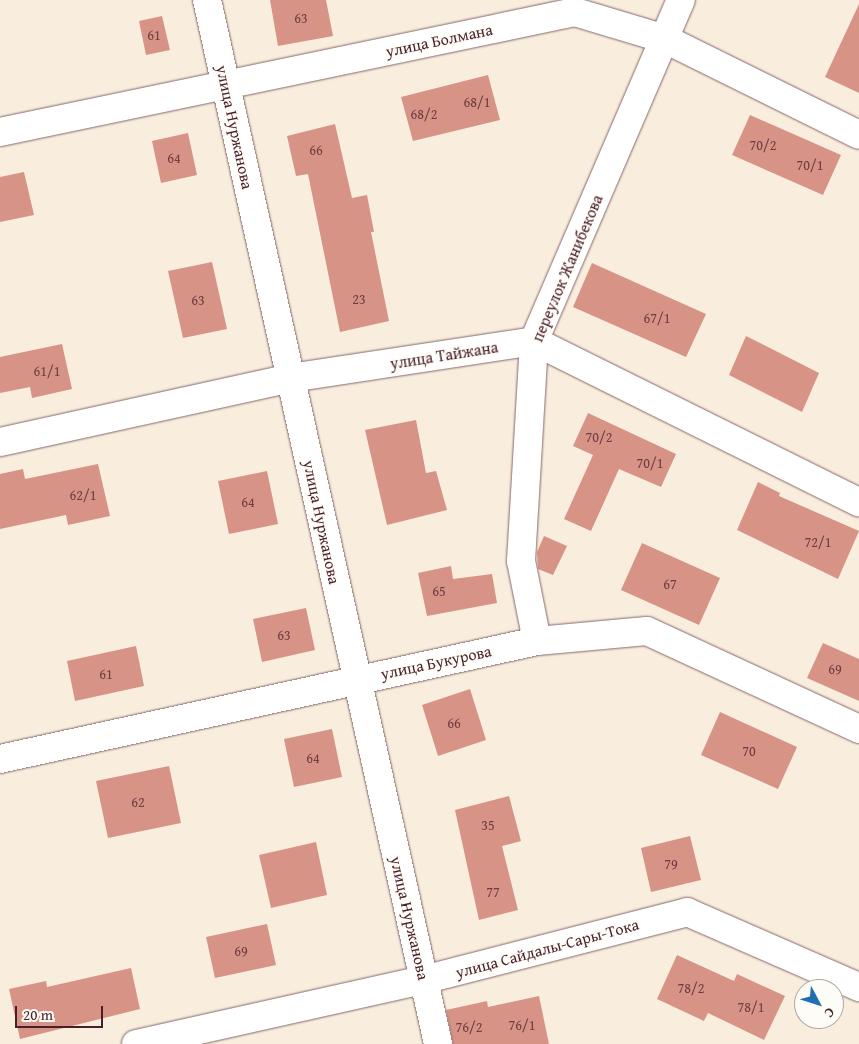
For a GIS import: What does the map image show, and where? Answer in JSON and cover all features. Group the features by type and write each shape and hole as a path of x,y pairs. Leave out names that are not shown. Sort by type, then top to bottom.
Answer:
{"street":[{"name":"улица Нуржанова","path":"207,0 438,1044"},
{"name":"переулок Жанибекова","path":"538,641 522,561 534,341 681,0"},
{"name":"улица Болмана","path":"0,132 575,12 665,40 859,135"},
{"name":"улица Тайжана","path":"0,442 290,378 534,341"},
{"path":"534,341 859,502"},
{"name":"улица Букурова","path":"0,759 357,679 538,641 647,631 859,729"},
{"name":"улица Сайдалы-Сары-Тока","path":"136,1044 423,980 687,912 859,987"}],"building":[{"path":"270,0 326,0 333,36 278,46"},
{"path":"859,4 859,93 825,77"},
{"path":"162,16 170,50 146,55 139,21"},
{"path":"488,75 500,120 413,141 401,97"},
{"path":"750,115 841,155 823,195 732,155"},
{"path":"335,124 352,198 367,195 374,232 371,232 389,321 340,332 308,174 296,176 287,136"},
{"path":"188,133 197,175 161,183 152,141"},
{"path":"24,172 34,215 0,222 0,177"},
{"path":"212,262 227,329 183,338 168,271"},
{"path":"592,263 706,314 686,357 573,307"},
{"path":"746,336 819,373 802,412 729,375"},
{"path":"62,344 72,389 32,398 30,387 0,393 0,357"},
{"path":"588,413 676,454 661,487 619,469 591,531 564,519 593,455 573,446"},
{"path":"416,420 426,473 436,471 447,510 387,525 365,430"},
{"path":"98,464 110,516 68,525 66,515 0,529 0,474 23,469 25,479"},
{"path":"267,471 278,524 229,534 218,481"},
{"path":"758,482 780,493 779,496 859,531 838,579 737,530"},
{"path":"544,536 567,546 553,575 538,569 537,552"},
{"path":"642,543 720,578 699,625 621,590"},
{"path":"451,566 453,579 492,574 497,603 427,616 418,573"},
{"path":"306,608 315,650 262,662 253,619"},
{"path":"823,643 859,659 859,701 807,678"},
{"path":"136,646 144,686 75,701 67,661"},
{"path":"470,689 486,740 438,756 422,705"},
{"path":"720,712 797,747 778,789 701,755"},
{"path":"332,729 342,777 294,787 284,739"},
{"path":"169,766 181,823 108,838 96,781"},
{"path":"509,796 521,841 502,846 518,910 479,920 455,810"},
{"path":"690,836 701,880 651,892 641,848"},
{"path":"316,842 327,895 271,908 259,855"},
{"path":"267,924 276,965 215,978 206,937"},
{"path":"677,955 734,981 737,974 785,996 764,1040 708,1013 704,1021 657,999"},
{"path":"131,968 140,1009 20,1039 9,989 46,981 47,987"},
{"path":"539,996 549,1044 453,1044 446,1010 487,1001 488,1007"}]}
